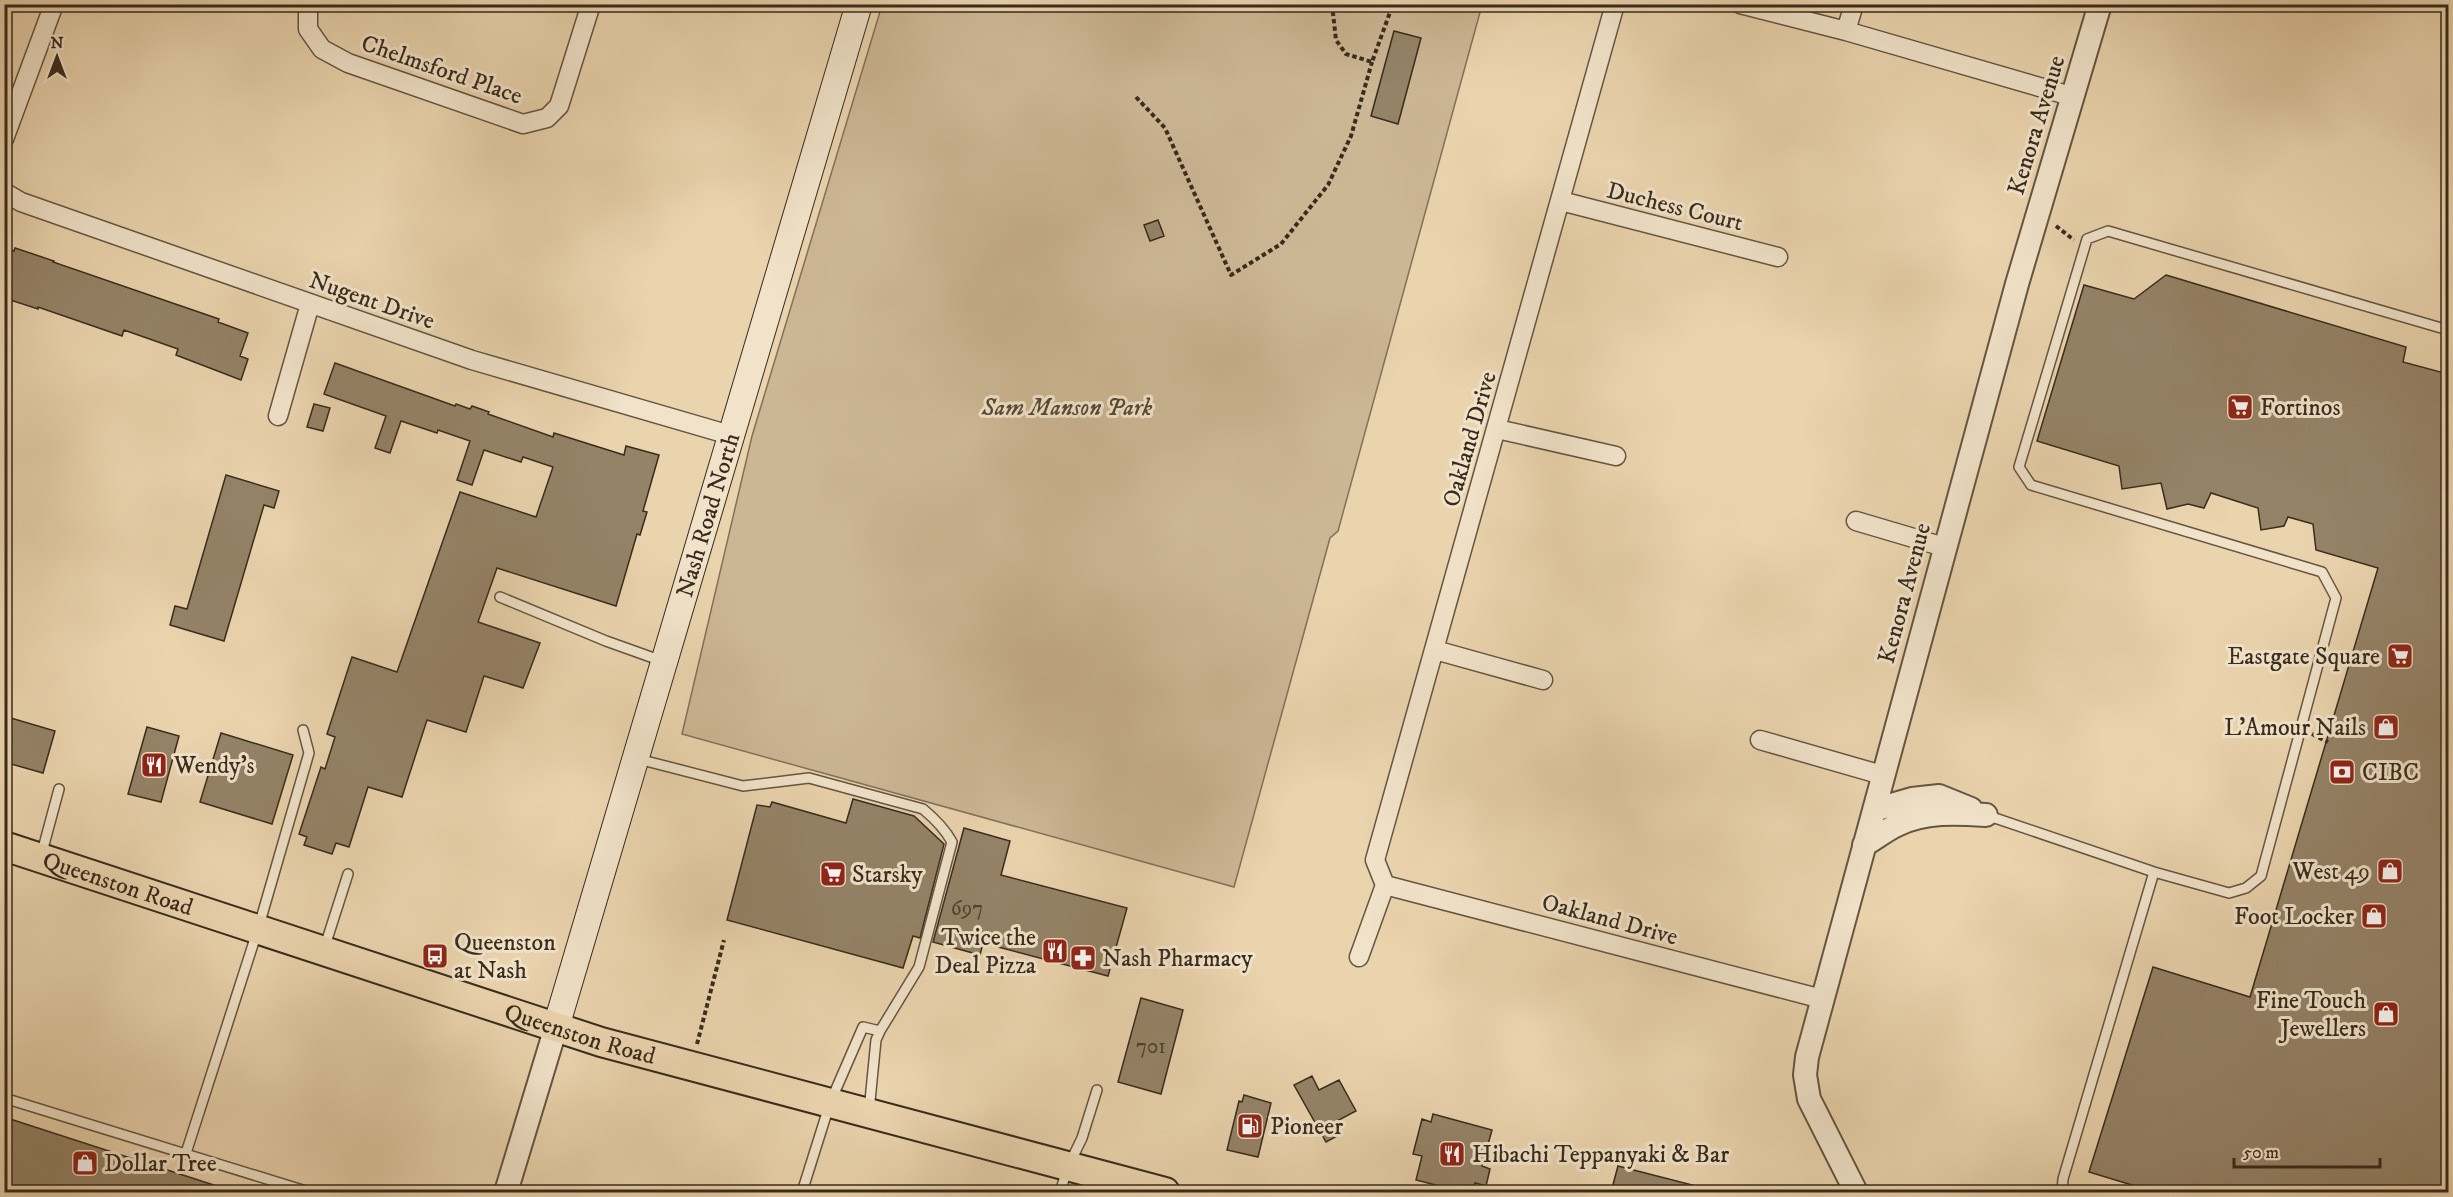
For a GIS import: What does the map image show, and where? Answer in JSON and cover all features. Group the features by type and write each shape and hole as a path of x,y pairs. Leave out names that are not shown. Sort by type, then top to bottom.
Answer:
{"main road":[{"name":"Nash Road North","path":"556,1027 859,4"},
{"name":"Queenston Road","path":"4,846 601,1042 869,1113 1064,1180 1165,1192"}],"street":[{"path":"4,139 54,4"},
{"name":"Chelmsford Place","path":"308,4 308,29 322,49 348,63 523,124 547,118 559,106 591,4"},
{"name":"Oakland Drive","path":"1614,4 1561,201 1375,860 1385,885 1822,999"},
{"path":"1740,4 1846,31 2074,97"},
{"path":"1846,31 1854,4"},
{"name":"Kenora Avenue","path":"1856,1192 1809,1099 1805,1075 1807,1057 1944,547 2038,213 2100,4"},
{"name":"Nugent Drive","path":"4,192 21,202 471,360 730,435"},
{"name":"Duchess Court","path":"1561,201 1778,257"},
{"path":"278,416 310,304"},
{"path":"1497,429 1616,456"},
{"path":"1856,520 1944,547"},
{"path":"1435,650 1543,680"},
{"path":"1760,740 1882,775"},
{"path":"1874,810 1912,799 1939,796 1986,815"},
{"path":"1864,845 1898,824 1930,815 1951,813 1986,815"},
{"path":"1359,957 1385,885"},
{"path":"506,1192 556,1027"}],"lane":[{"path":"1986,815 2154,872 2229,892 2246,888 2261,876 2336,598 2322,572 2031,485 2019,467 2087,239 2108,231 2448,330"},
{"path":"500,597 606,641 664,662"},
{"path":"186,1154 258,929 309,753 303,730"},
{"path":"636,758 743,786 809,778 923,809 935,819 952,842 919,966 880,1031 874,1056 869,1113"},
{"path":"40,858 59,789"},
{"path":"2065,1192 2062,1192 2063,1179 2154,872"},
{"path":"324,951 348,874"},
{"path":"802,1192 830,1103 863,1027 880,1031"},
{"path":"1064,1180 1082,1138 1096,1090"},
{"path":"4,1098 309,1192"}],"path":[{"path":"1332,4 1336,40 1346,54 1372,62"},
{"path":"1136,97 1166,128 1231,275 1281,244 1328,185 1351,136 1372,62 1392,4"},
{"path":"2038,213 2074,240 2087,239"},
{"path":"691,1066 724,940"}],"green space":[{"name":"Sam Manson Park","path":"882,5 1482,5 1338,531 1330,538 1234,887 682,734 752,436"}],"building":[{"path":"1394,31 1421,38 1398,124 1371,116"},
{"path":"1158,220 1164,236 1150,241 1144,225"},
{"path":"4,248 14,251 15,248 54,261 219,319 218,322 248,333 240,356 248,359 241,380 176,355 178,349 124,330 122,336 38,307 38,309 4,298"},
{"name":"Eastgate Square","path":"2166,275 2406,347 2403,362 2448,374 2448,1192 2155,1192 2089,1172 2153,967 2250,997 2378,568 2316,550 2313,524 2288,517 2284,526 2261,530 2258,508 2211,493 2204,508 2188,504 2167,509 2161,483 2122,489 2119,466 2037,441 2084,285 2134,299"},
{"path":"335,363 455,406 456,404 470,409 472,406 553,437 554,433 624,455 626,446 659,455 643,511 647,512 640,535 637,534 616,606 497,568 478,622 540,643 523,688 484,676 466,732 427,720 402,797 368,787 349,847 336,843 332,854 304,845 307,837 299,834 321,767 325,769 335,737 327,734 352,657 397,672 460,492 536,517 553,467 523,457 521,462 484,450 472,485 457,480 470,441 401,421 390,453 375,448 386,416 324,394"},
{"path":"314,404 330,408 323,431 307,427"},
{"path":"226,475 279,491 274,508 264,505 224,641 170,625 175,606 187,609"},
{"path":"4,716 55,731 43,773 4,762"},
{"name":"Wendy's","path":"147,727 179,736 161,802 128,794"},
{"path":"221,733 293,755 272,824 200,802"},
{"path":"853,799 914,816 944,844 920,938 913,936 903,968 727,920 757,805 770,807 772,802 846,823"},
{"path":"964,828 1010,841 1001,875 1127,908 1108,976 983,943 980,955 933,942"},
{"path":"1141,998 1183,1010 1161,1094 1118,1082"},
{"path":"1312,1076 1319,1090 1339,1080 1356,1111 1335,1122 1341,1134 1326,1142 1294,1085"},
{"path":"1244,1095 1271,1103 1258,1157 1227,1150 1239,1101 1242,1102"},
{"path":"1433,1114 1492,1130 1482,1166 1490,1169 1486,1186 1475,1183 1472,1192 1463,1192 1416,1180 1422,1156 1413,1154 1422,1119 1431,1122"},
{"path":"4,1117 226,1189 225,1192 4,1192"},
{"path":"1618,1166 1700,1187 1699,1192 1611,1192"}],"place":[{"name":"Fortinos","path":"2240,407"},
{"name":"Eastgate Square","path":"2400,656"},
{"name":"L'Amour Nails","path":"2386,727"},
{"name":"Wendy's","path":"154,765"},
{"name":"CIBC","path":"2342,772"},
{"name":"West 49","path":"2390,871"},
{"name":"Starsky","path":"833,874"},
{"name":"Foot Locker","path":"2374,916"},
{"name":"Twice the Deal Pizza","path":"1055,951"},
{"name":"Queenston at Nash","path":"435,956"},
{"name":"Nash Pharmacy","path":"1083,958"},
{"name":"Fine Touch Jewellers","path":"2386,1014"},
{"name":"Pioneer","path":"1250,1126"},
{"name":"Hibachi Teppanyaki & Bar","path":"1452,1154"},
{"name":"Dollar Tree","path":"85,1163"}]}
